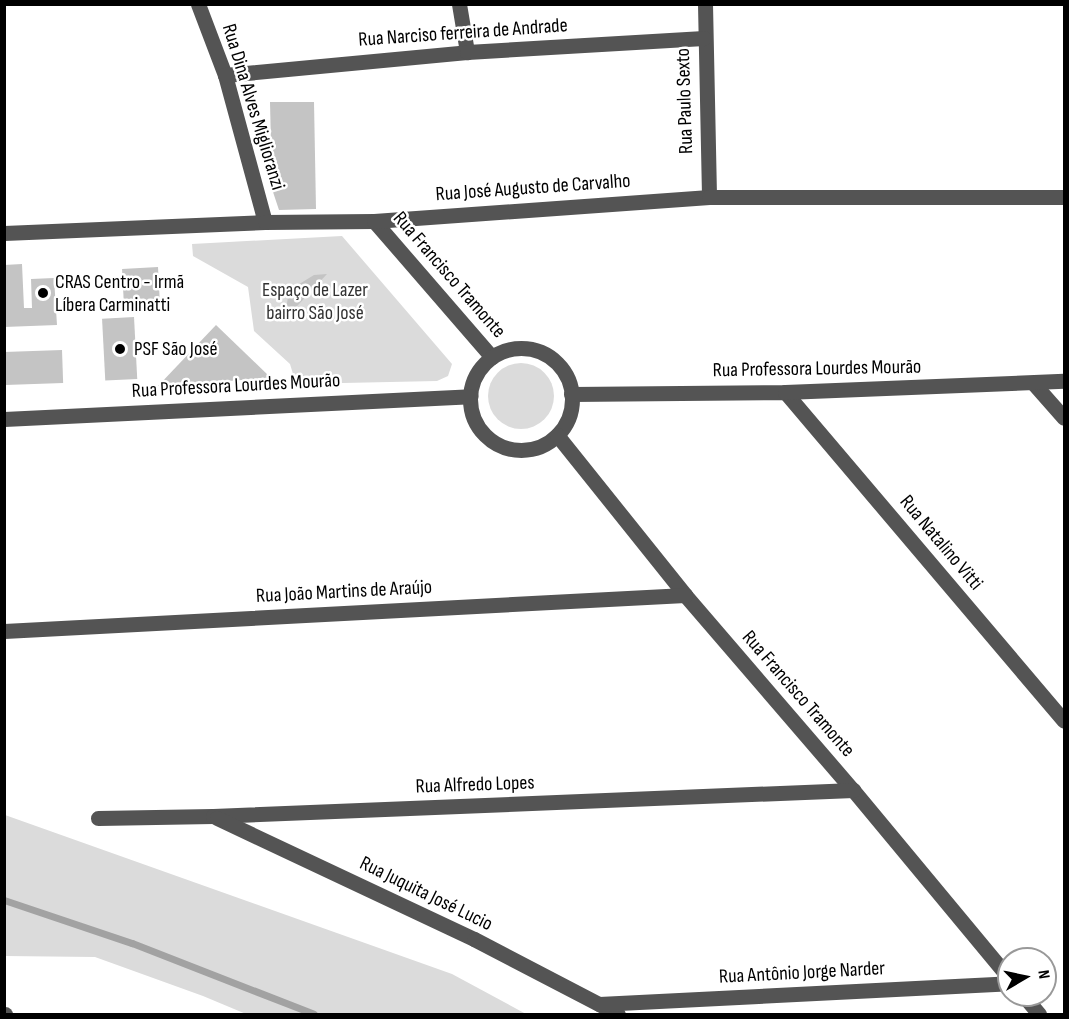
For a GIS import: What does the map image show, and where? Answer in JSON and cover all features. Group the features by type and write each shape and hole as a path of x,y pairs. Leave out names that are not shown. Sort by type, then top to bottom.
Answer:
{"street":[{"name":"Rua Dina Alves Miglioranzi","path":"198,4 225,75 265,222"},
{"path":"459,4 467,52"},
{"name":"Rua Paulo Sexto","path":"705,4 709,196"},
{"name":"Rua Narciso ferreira de Andrade","path":"225,75 467,52 704,38"},
{"name":"Rua José Augusto de Carvalho","path":"4,233 265,222 374,221 709,196 1065,197"},
{"name":"Rua Francisco Tramonte","path":"374,221 492,357"},
{"path":"526,348 542,353 556,363 567,378 571,394 568,416 557,435 543,446 526,450 500,445 480,429 472,413 470,396 473,381 481,367 492,357 508,350 526,348"},
{"name":"Rua Professora Lourdes Mourão","path":"571,394 785,392 1065,381"},
{"path":"1034,384 1065,418"},
{"name":"Rua Natalino Vitti","path":"785,392 1065,721"},
{"name":"Rua Professora Lourdes Mourão","path":"4,419 470,396"},
{"name":"Rua Francisco Tramonte","path":"557,435 685,595 853,790 997,965"},
{"name":"Rua João Martins de Araújo","path":"4,631 685,595"},
{"name":"Rua Alfredo Lopes","path":"98,819 853,790"},
{"name":"Rua Juquita José Lucio","path":"213,816 474,939 618,1014"},
{"name":"Rua Antônio Jorge Narder","path":"598,1005 997,981"}],"green space":[{"name":"Espaço de Lazer bairro São José","path":"342,236 452,364 448,376 437,381 296,384 290,364 254,331 248,287 193,256 192,244"},
{"path":"521,363 533,366 544,373 551,384 554,396 551,408 544,419 533,426 521,429 509,426 498,419 491,408 488,396 491,384 498,373 509,366"},
{"path":"5,815 452,974 526,1014 246,1014 95,957 5,956"}],"building":[{"path":"270,102 314,102 316,209 279,210 272,189"},
{"name":"CRAS Centro - Irmã Líbera Carminatti","path":"22,264 24,308 32,308 31,279 54,278 57,325 4,327 4,265"},
{"path":"158,267 160,305 124,307 122,269"},
{"path":"327,274 285,319 288,296 296,286 314,275"},
{"name":"PSF São José","path":"134,317 137,379 105,381 102,319"},
{"path":"216,325 271,378 158,386"},
{"path":"62,350 63,383 5,385 4,352"}],"waterway":[{"path":"4,900 132,943 314,1014"}],"place":[{"name":"CRAS Centro - Irmã Líbera Carminatti","path":"43,293"},
{"name":"PSF São José","path":"120,349"}]}
